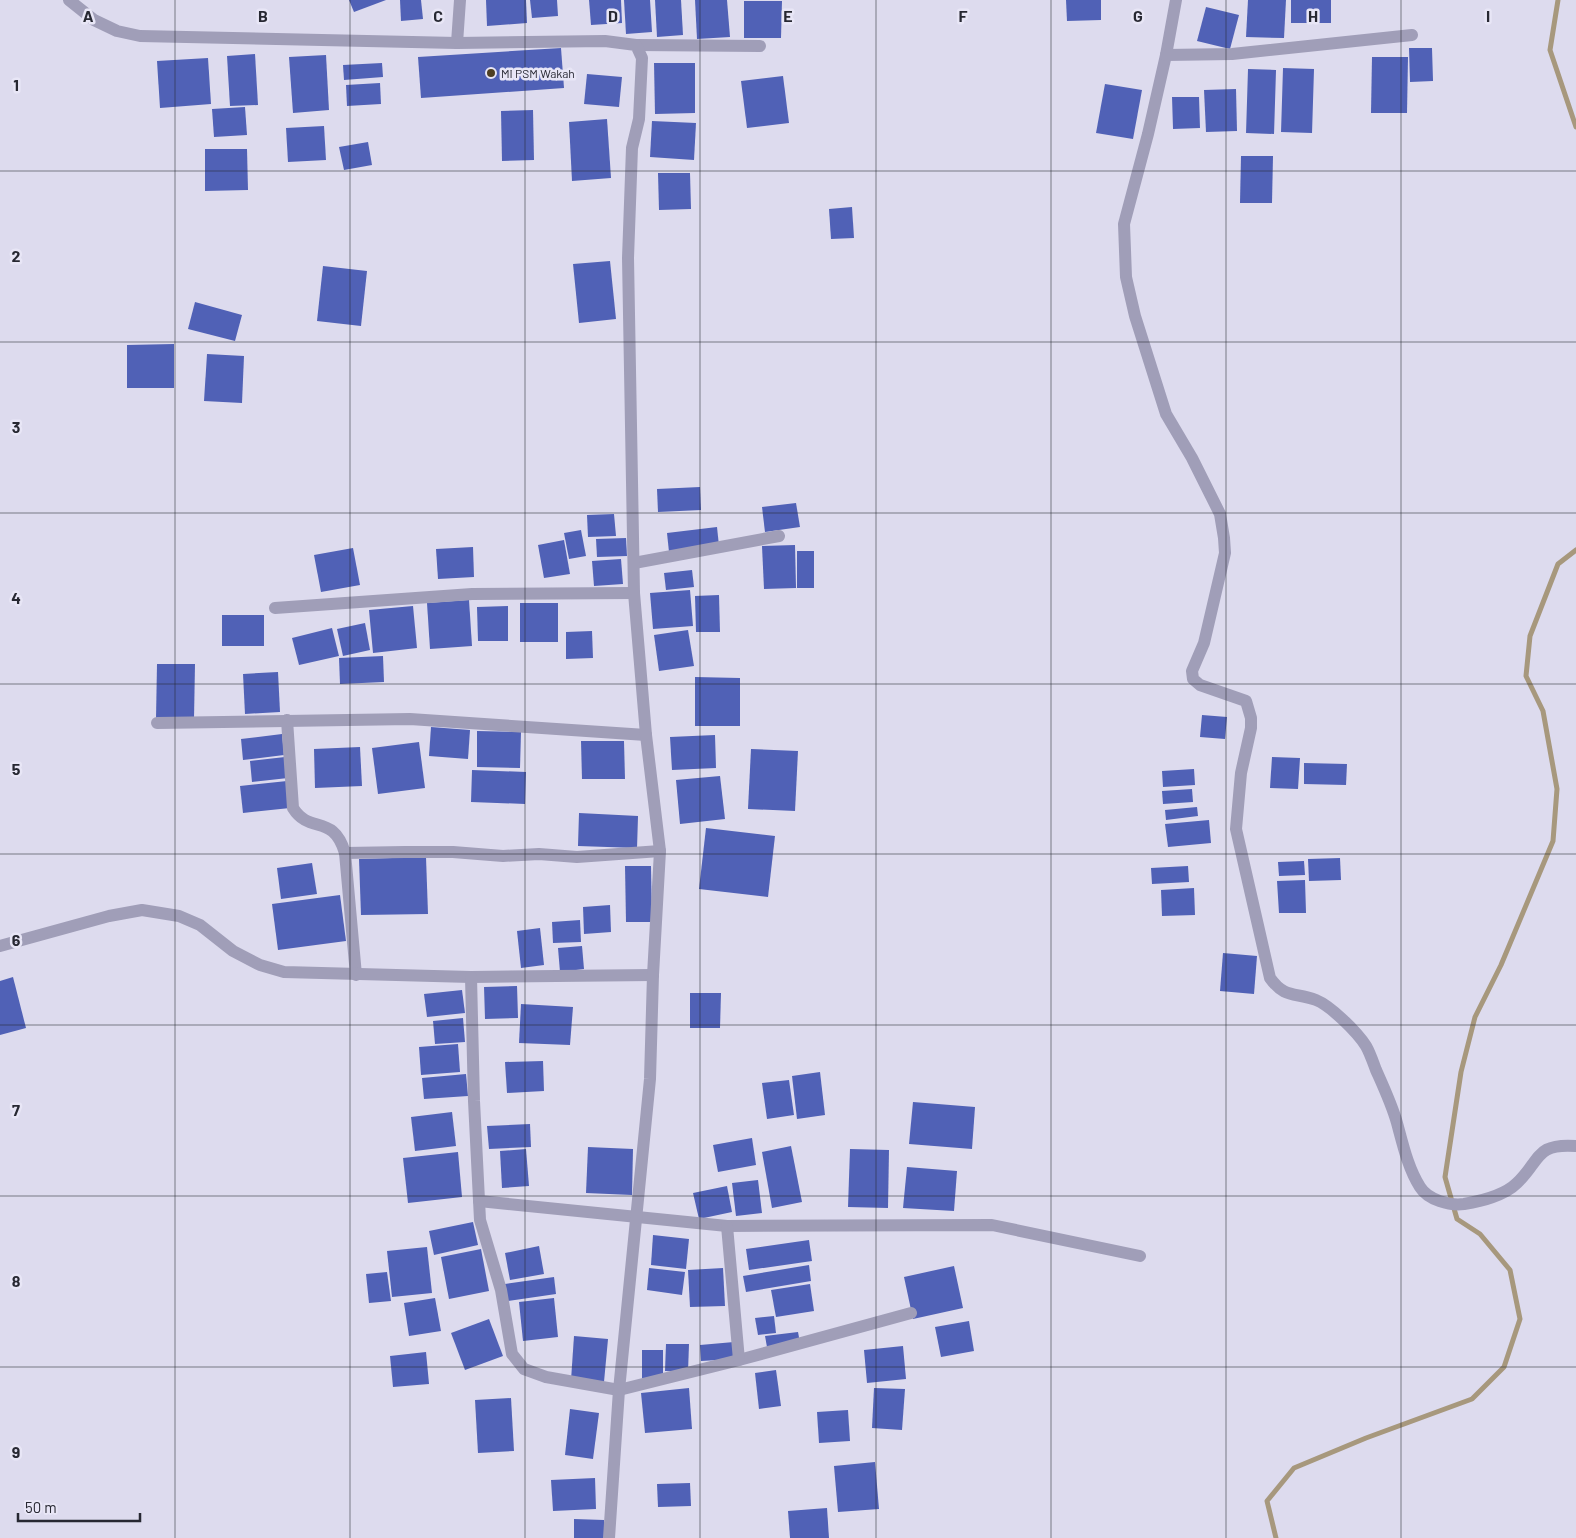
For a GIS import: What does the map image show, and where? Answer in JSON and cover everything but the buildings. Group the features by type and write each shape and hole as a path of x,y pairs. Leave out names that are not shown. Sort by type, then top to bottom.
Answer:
{"street":[{"path":"69,0 94,20 117,30 140,36 457,43 604,41 636,45 760,46"},
{"path":"457,43 460,0"},
{"path":"1176,0 1148,134 1124,224 1126,277 1135,316 1166,414 1192,458 1220,514 1225,553 1204,643 1192,671 1193,679 1200,685 1246,701 1250,710 1251,728 1241,773 1236,830 1270,978 1278,989 1292,995 1317,1000 1343,1019 1366,1046 1394,1111 1409,1163 1421,1189 1443,1204 1462,1204 1484,1200 1503,1192 1516,1184 1541,1152 1560,1145 1576,1146"},
{"path":"1166,55 1232,54 1412,36"},
{"path":"609,1538 619,1390 650,1079 652,975 660,851 646,735 634,593 628,258 632,148 639,119 642,58 636,45"},
{"path":"634,563 779,536"},
{"path":"275,608 472,594 634,593"},
{"path":"157,723 410,719 646,735"},
{"path":"287,720 293,808 299,817 332,830 341,840 345,853 356,975"},
{"path":"345,853 453,852 503,856 539,854 577,857 660,851"},
{"path":"0,946 109,916 142,910 179,916 200,925 233,951 260,966 284,972 471,977 652,975"},
{"path":"471,977 474,1100 480,1220 501,1290 512,1354 524,1369 546,1377 619,1390 739,1360 911,1313"},
{"path":"479,1201 727,1226 992,1225 1140,1256"},
{"path":"727,1226 739,1360"}],"waterway":[{"path":"1558,0 1550,50 1576,127"},
{"path":"1276,1538 1267,1501 1294,1468 1366,1438 1472,1399 1504,1367 1520,1319 1510,1270 1480,1234 1457,1219 1445,1177 1461,1072 1475,1017 1501,965 1553,841 1557,789 1543,711 1526,676 1530,636 1558,564 1576,550"}],"place":[{"name":"MI PSM Wakah","path":"491,73"}]}
